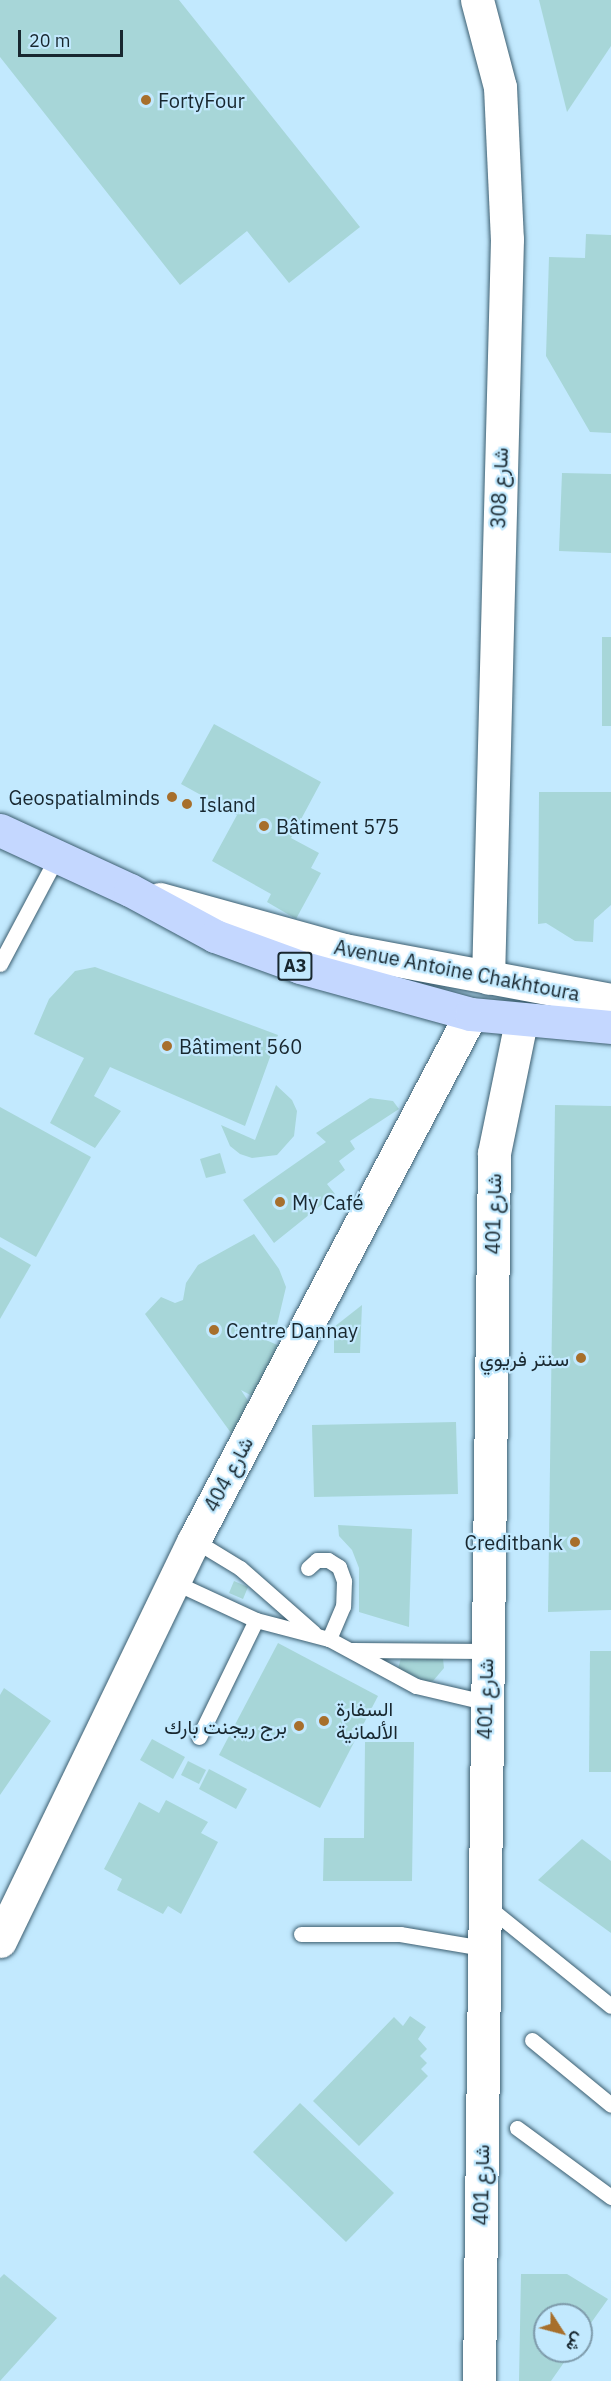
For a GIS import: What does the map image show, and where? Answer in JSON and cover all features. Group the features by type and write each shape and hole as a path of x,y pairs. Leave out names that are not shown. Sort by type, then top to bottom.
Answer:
{"highway":[{"name":"A3","path":"0,830 130,890 257,953 471,1014 521,1021 611,1027"}],"street":[{"name":"شارع 308","path":"477,0 500,87 507,239 488,978"},
{"name":"Avenue Antoine Chakhtoura","path":"130,890 344,950 611,1000"},
{"name":"شارع 404","path":"0,1941 194,1540 471,1014"},
{"name":"شارع 401","path":"479,2381 485,1702 494,1154 521,1021"}],"lane":[{"path":"0,964 57,856"},
{"path":"194,1540 240,1568 314,1633"},
{"path":"308,1568 317,1560 328,1560 339,1567 344,1581 343,1606 329,1639"},
{"path":"174,1581 256,1620 314,1633 329,1639 352,1650 372,1665 416,1686 485,1702"},
{"path":"199,1737 256,1620"},
{"path":"352,1650 486,1651"},
{"path":"483,1903 611,2006"},
{"path":"301,1934 400,1934 483,1948"},
{"path":"532,2040 611,2105"},
{"path":"517,2128 611,2197"}],"building":[{"name":"FortyFour","path":"0,0 179,0 360,227 289,283 247,231 180,285 0,57"},
{"path":"539,0 611,0 611,46 567,112"},
{"path":"586,234 611,235 611,433 590,432 546,356 549,257 585,258"},
{"path":"562,473 611,474 611,553 559,551"},
{"path":"602,637 611,637 611,726 602,726"},
{"name":"Bâtiment 575","path":"214,724 321,782 291,838 319,853 311,868 321,873 296,919 267,902 271,894 212,861 237,815 181,784"},
{"path":"539,792 611,792 611,905 594,920 593,942 575,941 546,923 538,924"},
{"name":"Bâtiment 560","path":"95,967 278,1035 245,1126 110,1067 94,1096 121,1111 95,1148 50,1123 84,1058 34,1034 49,999 75,971"},
{"path":"276,1085 292,1100 297,1111 294,1136 277,1155 252,1158 240,1154 230,1146 221,1125 255,1140"},
{"path":"370,1098 393,1101 399,1109 350,1141 355,1149 339,1161 345,1170 327,1184 335,1194 274,1243 243,1200 326,1142 316,1133"},
{"name":"سنتر فريوي","path":"555,1105 611,1106 611,1610 548,1612"},
{"path":"0,1107 91,1157 36,1257 0,1237"},
{"path":"220,1153 226,1173 206,1178 200,1159"},
{"name":"Centre Dannay","path":"254,1234 279,1269 286,1287 277,1325 266,1340 284,1348 260,1400 241,1390 256,1413 231,1433 145,1314 161,1297 175,1303 183,1300 186,1283 198,1265"},
{"path":"0,1247 31,1265 0,1319"},
{"path":"362,1305 360,1353 334,1353 334,1327"},
{"path":"456,1422 458,1494 314,1497 312,1425"},
{"path":"338,1525 412,1529 409,1627 359,1612 359,1568 352,1550 339,1536"},
{"path":"234,1581 248,1587 243,1599 229,1593"},
{"name":"برج ريجنت بارك","path":"278,1643 378,1696 320,1808 219,1755"},
{"path":"590,1651 611,1651 611,1772 589,1772"},
{"path":"437,1652 443,1659 444,1668 433,1681 427,1682 398,1669 402,1654"},
{"path":"4,1688 51,1721 0,1795 0,1695"},
{"path":"152,1739 185,1757 173,1779 140,1760"},
{"path":"365,1742 414,1742 412,1881 323,1881 324,1838 364,1838"},
{"path":"188,1761 206,1770 199,1784 181,1775"},
{"path":"209,1769 247,1789 236,1809 199,1789"},
{"path":"166,1800 208,1822 201,1833 218,1842 181,1914 168,1906 163,1914 117,1890 122,1879 104,1869 139,1802 159,1813"},
{"path":"582,1839 611,1861 611,1933 538,1880"},
{"path":"410,2016 426,2027 418,2039 427,2049 420,2056 427,2063 421,2069 428,2076 359,2146 313,2101 394,2017 403,2026"},
{"path":"300,2103 394,2193 346,2242 253,2152"},
{"path":"4,2274 57,2318 0,2381 0,2278"},
{"path":"521,2274 567,2274 608,2299 593,2320 593,2303 533,2303 533,2363 564,2363 551,2381 519,2381"}],"place":[{"name":"FortyFour","path":"146,100"},
{"name":"Geospatialminds","path":"172,797"},
{"name":"Island","path":"187,804"},
{"name":"Bâtiment 575","path":"264,826"},
{"name":"Bâtiment 560","path":"167,1046"},
{"name":"My Café","path":"280,1202"},
{"name":"Centre Dannay","path":"214,1330"},
{"name":"سنتر فريوي","path":"581,1358"},
{"name":"Creditbank","path":"575,1542"},
{"name":"السفارة الألمانية","path":"324,1721"},
{"name":"برج ريجنت بارك","path":"299,1726"}]}
